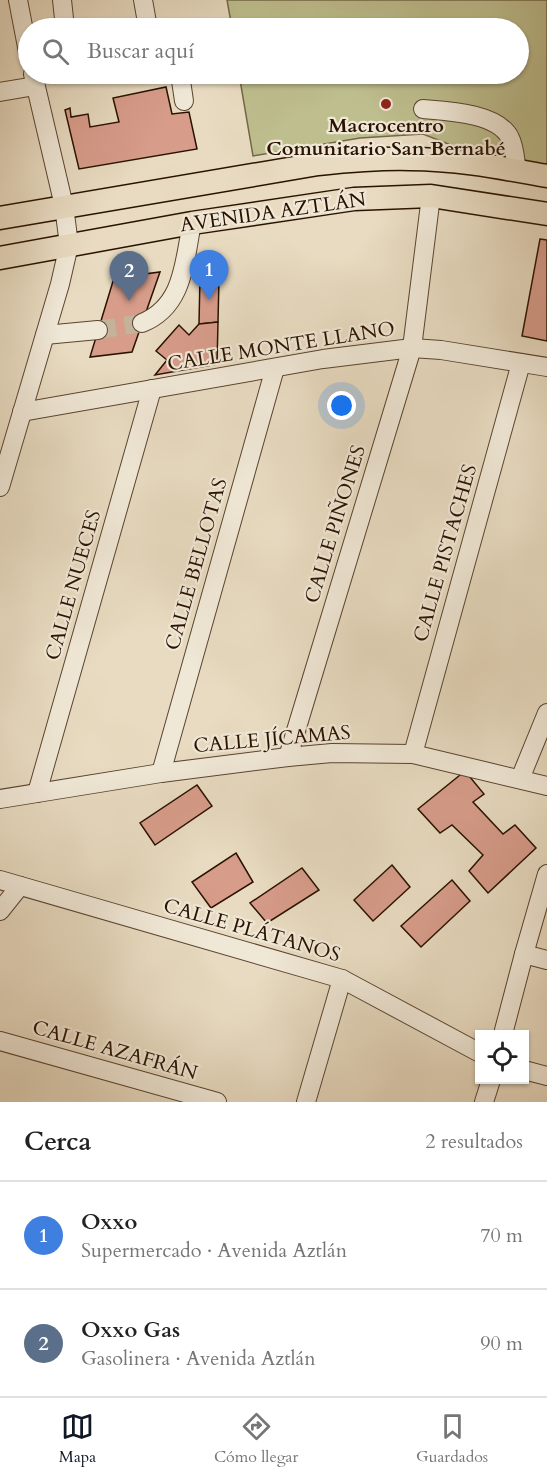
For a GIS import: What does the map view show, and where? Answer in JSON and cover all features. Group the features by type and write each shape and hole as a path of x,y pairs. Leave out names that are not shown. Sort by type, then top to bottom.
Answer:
{"main road":[{"name":"AVENIDA AZTLÁN","path":"0,218 318,164 355,160 411,159 464,163 547,176"},
{"path":"189,187 192,223"},
{"name":"AVENIDA AZTLÁN","path":"0,258 192,223 354,199 431,196 547,214"}],"street":[{"path":"18,0 21,18"},
{"path":"62,0 64,18"},
{"path":"143,0 146,18"},
{"path":"0,92 23,84"},
{"path":"0,487 69,245 64,206 35,84"},
{"path":"182,84 184,100"},
{"path":"423,109 469,114 494,122 510,137 517,171"},
{"name":"CALLE PIÑONES","path":"288,757 412,348 431,196"},
{"path":"142,323 157,317 167,308 179,286 192,223"},
{"path":"45,335 98,330"},
{"name":"CALLE MONTE LLANO","path":"22,412 323,359 412,348 441,350 547,367"},
{"name":"CALLE PISTACHES","path":"413,754 521,363"},
{"name":"CALLE BELLOTAS","path":"161,772 276,368"},
{"name":"CALLE NUECES","path":"37,793 153,389"},
{"path":"520,779 547,713"},
{"name":"CALLE JÍCAMAS","path":"0,799 161,772 333,753 413,754 547,786"},
{"path":"504,1030 547,874"},
{"name":"CALLE PLÁTANOS","path":"0,880 342,979 475,1050"},
{"path":"0,911 20,886"},
{"path":"524,954 547,960"},
{"path":"306,1102 342,979"},
{"name":"CALLE AZAFRÁN","path":"0,1041 217,1102"},
{"path":"529,1071 547,1076"},
{"path":"484,1102 490,1084"}],"green space":[{"name":"Macrocentro Comunitario San Bernabé","path":"227,0 547,0 547,176 517,171 423,134 360,138 253,156 241,84 529,84 529,18 230,18"}],"building":[{"path":"166,87 172,114 189,112 197,149 79,169 65,110 70,108 71,117 88,114 90,127 119,122 113,98"},
{"path":"540,239 547,240 547,341 522,336"},
{"path":"160,272 132,352 90,357 114,278"},
{"path":"200,277 219,277 218,322 199,324"},
{"path":"218,322 217,364 155,375 167,360 156,351 179,325 189,335 199,324"},
{"path":"465,771 484,794 473,802 503,834 515,825 536,848 488,893 469,871 483,855 452,825 440,833 418,809"},
{"path":"197,785 212,806 155,845 140,823"},
{"path":"236,853 253,882 211,908 192,882"},
{"path":"392,865 410,887 373,921 354,900"},
{"path":"302,868 319,890 267,923 250,903"},
{"path":"452,880 470,901 421,947 401,926"}],"tunnel":[{"path":"98,330 142,323"}],"place":[{"name":"Macrocentro Comunitario San Bernabé","path":"386,104"},
{"name":"Oxxo","path":"209,300"},
{"name":"Oxxo Gas","path":"129,301"}]}
